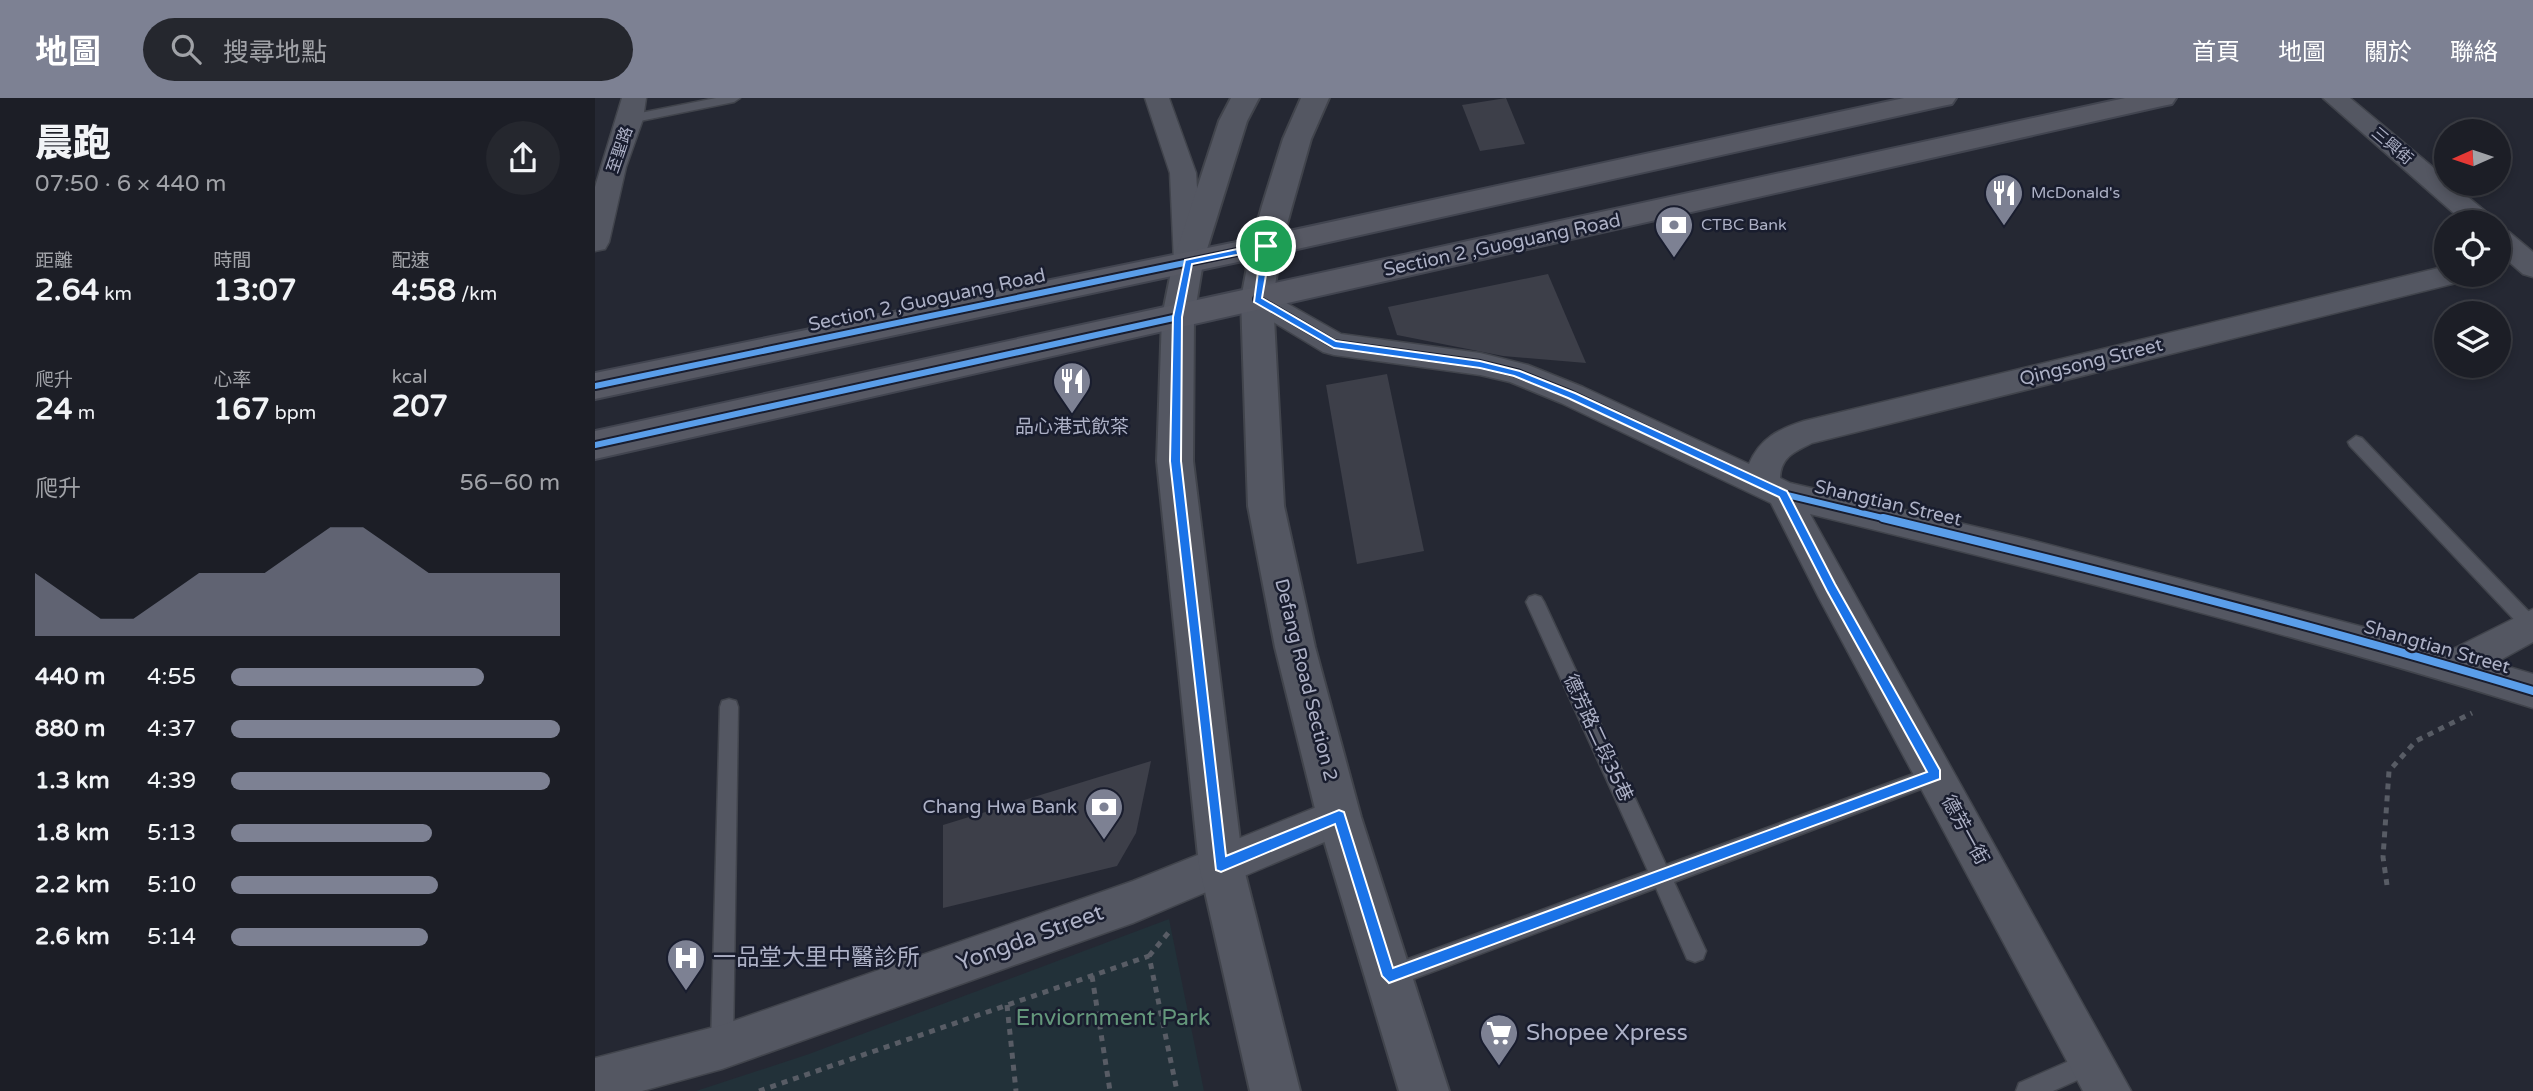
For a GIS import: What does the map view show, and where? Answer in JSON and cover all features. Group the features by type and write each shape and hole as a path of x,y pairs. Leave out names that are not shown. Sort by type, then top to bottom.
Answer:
{"main road":[{"name":"Section 2 ,Guoguang Road","path":"595,386 1266,246 1942,98"},
{"name":"Section 2 ,Guoguang Road","path":"595,444 2162,98"}],"street":[{"path":"1157,98 1183,173 1188,262"},
{"path":"1245,98 1233,121 1188,262 1178,317 1175,461 1221,865 1275,1091"},
{"name":"Defang Road Section 2","path":"1315,98 1297,139 1266,246 1257,299 1266,506 1295,647 1339,817 1424,1091"},
{"name":"三興街","path":"2335,98 2467,210"},
{"name":"至聖路","path":"595,242 604,169 632,109"},
{"name":"Qingsong Street","path":"1773,490 1763,464 1769,453 1804,433 2434,279"},
{"name":"Shangtian Street","path":"1257,299 1334,344 1480,364 1517,373 1773,490 2023,552 2454,667 2530,690"},
{"name":"德芳一街","path":"1773,490 1831,588 2100,1076"},
{"path":"2454,667 2531,625"},
{"name":"Yongda Street","path":"595,1081 722,1046 1133,902 1339,817"}],"lane":[{"path":"632,109 734,98"},
{"path":"2356,442 2531,625"},
{"name":"德芳路二段35巷","path":"1535,602 1695,951"},
{"path":"722,1046 729,707"},
{"path":"1389,976 1935,775"},
{"path":"2027,1091 2100,1076"}],"path":[{"path":"2386,885 2383,857 2389,771 2416,741 2439,728 2530,690"},
{"path":"759,1091 1149,956 1177,1091"},
{"path":"1092,975 1110,1091"},
{"path":"1007,1005 1016,1091"}],"green space":[{"name":"Enviornment Park","path":"1169,919 1204,1091 696,1091 809,1054"}],"building":[{"path":"1506,98 1525,144 1480,151 1462,105"},
{"path":"1548,274 1586,363 1503,356 1397,335 1388,307"},
{"path":"1387,374 1424,551 1357,564 1326,385"},
{"path":"1151,761 1136,833 1117,866 943,908 943,825"}],"cycle path":[{"path":"595,386 1266,246"},
{"path":"1257,299 1334,344 1480,364 1517,373 1572,395 1783,494 2023,552 2454,667 2533,691"},
{"path":"595,445 1178,317"}],"place":[{"name":"McDonald's","path":"2004,227"},
{"name":"CTBC Bank","path":"1674,259"},
{"name":"品心港式飲茶","path":"1072,415"},
{"name":"Chang Hwa Bank","path":"1104,841"},
{"name":"一品堂大里中醫診所","path":"686,992"},
{"name":"Shopee Xpress","path":"1499,1067"}],"route":[{"path":"1266,246 1257,299 1334,344 1480,364 1517,373 1783,494 1831,588 1935,775 1389,976 1339,817 1221,865 1175,461 1178,317 1188,262 1266,246"}]}
